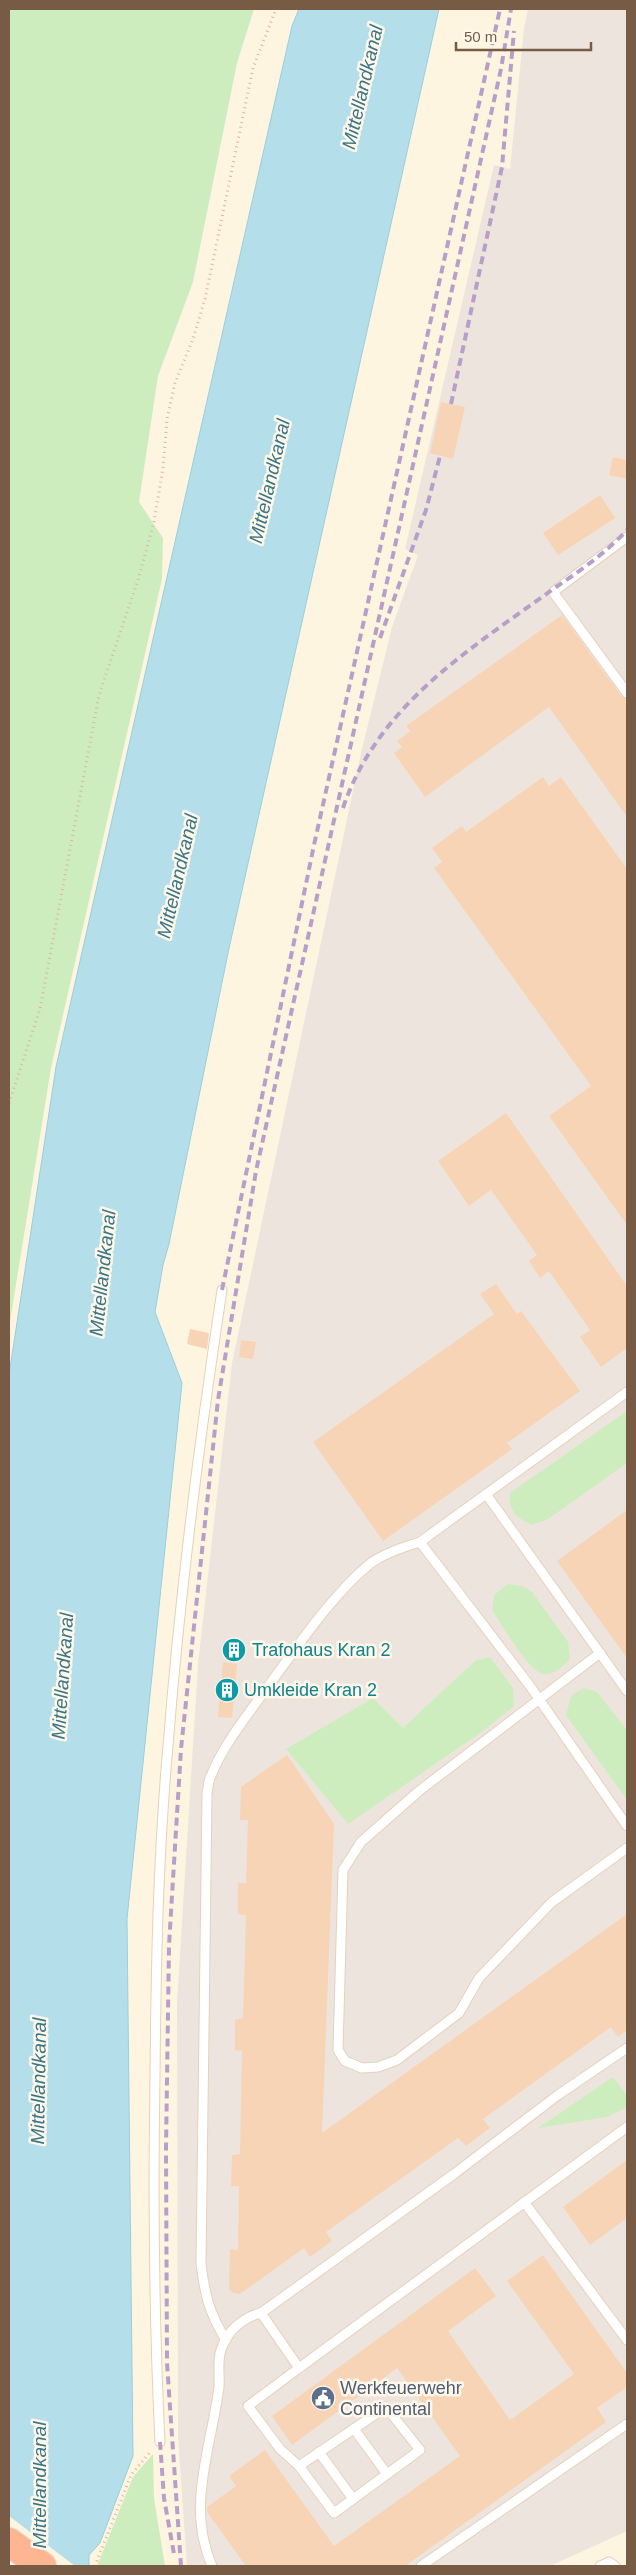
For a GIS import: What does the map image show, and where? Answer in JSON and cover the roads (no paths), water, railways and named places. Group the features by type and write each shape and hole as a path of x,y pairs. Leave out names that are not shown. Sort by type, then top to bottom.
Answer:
{"highway":[{"path":"9,2542 42,2566"}],"lane":[{"path":"627,537 553,592 627,693"},
{"path":"160,2442 156,2362 154,2149 156,1943 167,1748 178,1638 202,1424 222,1290"},
{"path":"226,2340 214,2321 206,2299 201,2264 207,1794 210,1777 219,1759 260,1697 314,1626 355,1578 372,1562 398,1549 420,1542 627,1392"},
{"path":"486,1494 627,1691"},
{"path":"420,1542 539,1698 627,1826"},
{"path":"600,1653 419,1791 361,1842 343,1870 338,2050 345,2061 362,2068 378,2067 397,2060 436,2031 459,2013 479,1978 552,1902 627,1848"},
{"path":"212,2566 206,2551 199,2514 202,2470 219,2388 221,2350 232,2329 250,2316 261,2313 446,2180 558,2095 627,2048"},
{"path":"299,2466 386,2407 420,2450 334,2513 299,2466 280,2449 248,2406 627,2127"},
{"path":"524,2202 627,2340"},
{"path":"261,2313 299,2368"},
{"path":"421,2566 627,2424"},
{"path":"354,2429 387,2474"},
{"path":"319,2452 353,2500"},
{"path":"600,2566 609,2562 615,2566"}],"water":[{"name":"Mittellandkanal","path":"299,9 439,9 228,953 169,1244 163,1265 155,1312 182,1383 127,1919 133,2456 100,2543 89,2555 89,2566 9,2566 9,1375 56,1067 292,26"}],"railway":[{"path":"222,1290 314,845 500,9"},
{"path":"181,2566 167,2363 166,2149 169,1945 181,1749 218,1400 256,1171 501,69 511,9"},
{"path":"451,404 502,167 514,31"},
{"path":"380,638 426,510 440,456"},
{"path":"343,808 359,771 379,738 404,708 431,681 461,656 593,560 627,530"},
{"path":"160,2442 164,2498 174,2554"}],"place":[{"name":"Trafohaus Kran 2","path":"234,1650"},
{"name":"Umkleide Kran 2","path":"227,1690"},
{"name":"Werkfeuerwehr Continental","path":"323,2398"}]}
